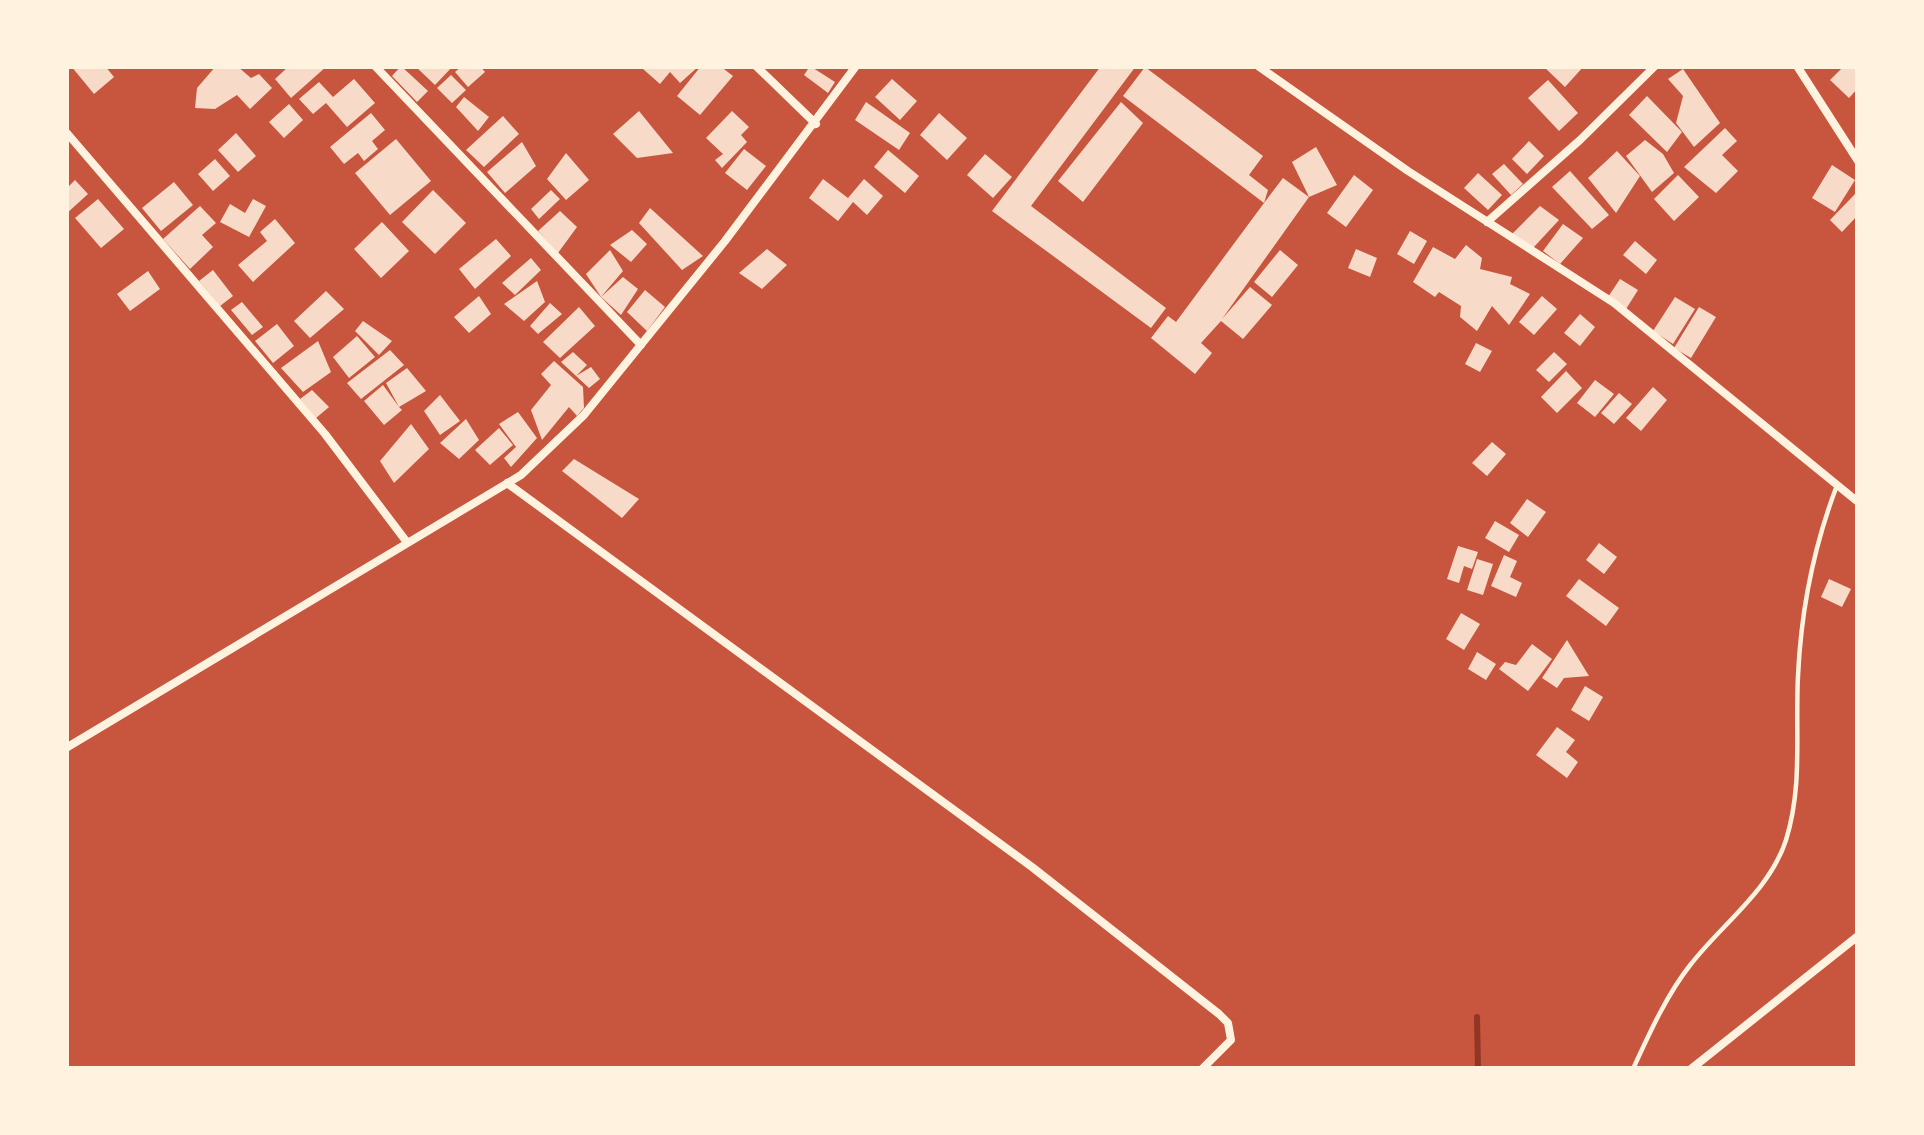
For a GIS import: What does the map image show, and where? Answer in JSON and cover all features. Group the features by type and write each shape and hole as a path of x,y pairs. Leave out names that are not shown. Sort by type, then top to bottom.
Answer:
{"street":[{"path":"375,66 641,345"},
{"path":"756,66 816,124"},
{"path":"66,748 507,483 545,454 641,345 816,124 856,66"},
{"path":"1258,66 1613,303 1858,502"},
{"path":"1487,222 1549,170 1655,66"},
{"path":"1797,66 1858,161"},
{"path":"66,132 325,434 406,542"},
{"path":"507,483 1033,867 1219,1014 1232,1030 1232,1040 1202,1069"},
{"path":"1691,1069 1858,936"}],"lane":[{"path":"1633,1069 1690,964 1747,902 1784,845 1799,786 1798,679 1805,604 1817,537 1838,485"}],"building":[{"path":"71,66 105,66 114,77 94,94"},
{"path":"216,66 237,66 251,78 259,74 272,88 250,109 237,95 215,109 195,108 197,88"},
{"path":"289,66 327,66 291,98 275,79"},
{"path":"401,66 428,91 417,102 392,76"},
{"path":"415,66 453,66 435,85"},
{"path":"462,66 480,66 485,72 468,87 455,72"},
{"path":"645,66 699,66 680,83 670,72 660,84"},
{"path":"701,66 720,66 733,76 700,115 677,96"},
{"path":"810,66 835,82 828,93 804,75"},
{"path":"1101,66 1136,66 1031,206 1166,308 1151,328 992,211"},
{"path":"1543,66 1584,66 1565,87"},
{"path":"1844,66 1858,72 1858,88 1849,98 1830,80"},
{"path":"1145,67 1263,156 1249,175 1268,190 1264,203 1123,96"},
{"path":"1683,69 1720,123 1694,147 1676,123 1683,96 1668,79"},
{"path":"451,75 466,90 452,103 437,88"},
{"path":"354,79 375,103 347,127 326,103 313,114 299,99 319,82 333,97"},
{"path":"892,79 917,101 900,120 875,97"},
{"path":"1548,80 1578,113 1559,131 1528,98"},
{"path":"1647,96 1682,132 1667,152 1629,115"},
{"path":"464,97 489,117 478,131 456,107"},
{"path":"866,102 910,133 899,150 855,120"},
{"path":"1121,102 1143,123 1083,202 1058,181"},
{"path":"289,104 303,120 284,138 269,122"},
{"path":"639,111 673,153 637,158 613,134"},
{"path":"732,111 749,127 741,135 747,142 722,168 715,160 723,154 706,138"},
{"path":"371,113 385,130 372,141 378,149 364,161 358,153 344,164 330,147"},
{"path":"939,113 967,138 947,160 920,135"},
{"path":"503,116 519,134 484,167 466,150"},
{"path":"1725,128 1737,141 1722,155 1738,171 1716,193 1684,167"},
{"path":"236,133 256,156 238,172 218,150"},
{"path":"396,139 431,181 390,215 355,173"},
{"path":"1645,140 1663,154 1674,173 1652,192 1626,156"},
{"path":"1529,141 1544,156 1527,174 1512,159"},
{"path":"522,142 536,166 505,193 487,172"},
{"path":"1316,147 1337,185 1309,197 1292,162"},
{"path":"744,149 766,166 747,190 725,173"},
{"path":"888,150 919,176 905,193 874,167"},
{"path":"1617,151 1640,176 1616,213 1588,178"},
{"path":"566,153 589,180 566,200 547,179"},
{"path":"985,154 1012,177 993,198 967,175"},
{"path":"215,159 230,176 213,191 198,174"},
{"path":"1504,164 1523,184 1511,195 1492,174"},
{"path":"1832,165 1855,180 1835,212 1812,198"},
{"path":"1570,171 1609,215 1592,229 1552,187"},
{"path":"1478,173 1502,195 1488,210 1464,188"},
{"path":"1354,175 1373,190 1346,227 1327,213"},
{"path":"1678,175 1699,197 1674,221 1654,199"},
{"path":"1283,178 1309,197 1222,319 1250,287 1272,305 1243,339 1221,321 1201,343 1212,353 1195,374 1151,338 1168,316 1176,322"},
{"path":"823,179 848,198 864,179 883,196 867,215 853,202 838,221 809,198"},
{"path":"75,180 88,194 66,214 66,189"},
{"path":"174,182 193,205 161,231 142,208"},
{"path":"433,190 466,223 435,254 402,222"},
{"path":"551,190 560,199 539,219 531,209"},
{"path":"1855,194 1858,215 1842,232 1830,220"},
{"path":"98,199 124,229 101,248 75,218"},
{"path":"253,199 266,206 249,237 220,222 230,204 245,213"},
{"path":"200,206 216,223 202,235 213,247 190,269 163,239"},
{"path":"1540,206 1559,220 1533,248 1512,234"},
{"path":"650,208 703,256 682,270 639,223"},
{"path":"560,211 577,227 558,253 538,231"},
{"path":"275,219 295,243 253,282 238,265 267,241 260,232"},
{"path":"382,222 409,251 381,278 354,249"},
{"path":"1563,224 1583,238 1560,264 1543,251"},
{"path":"632,230 647,244 631,262 610,245"},
{"path":"1410,231 1427,241 1414,264 1397,254"},
{"path":"496,239 511,256 475,289 459,269"},
{"path":"1635,241 1657,260 1646,274 1623,255"},
{"path":"1466,245 1482,258 1480,269 1512,277 1510,284 1530,294 1509,325 1492,306 1477,331 1460,317 1461,306 1413,282 1433,247 1455,259"},
{"path":"767,249 787,265 762,289 739,273"},
{"path":"1356,249 1377,258 1370,277 1348,268"},
{"path":"610,250 623,271 601,297 586,274"},
{"path":"1280,250 1298,265 1272,297 1254,282"},
{"path":"531,258 541,270 515,295 502,283"},
{"path":"213,270 233,296 220,306 199,281"},
{"path":"148,271 160,289 130,311 117,294"},
{"path":"623,277 638,289 621,315 601,297"},
{"path":"1620,279 1638,290 1626,309 1608,297"},
{"path":"537,281 545,302 524,321 504,304"},
{"path":"645,290 665,307 647,331 627,312"},
{"path":"326,291 344,309 310,338 294,321"},
{"path":"479,296 491,314 469,333 454,317"},
{"path":"1542,296 1557,309 1534,335 1519,322"},
{"path":"1675,297 1695,309 1673,344 1653,331"},
{"path":"242,302 263,327 252,335 231,310"},
{"path":"550,303 562,314 538,334 530,326"},
{"path":"579,307 595,326 560,358 543,342"},
{"path":"1699,307 1716,317 1691,358 1674,348"},
{"path":"1580,314 1595,327 1580,346 1564,333"},
{"path":"363,321 392,341 379,355 355,331"},
{"path":"277,324 294,346 273,363 255,341"},
{"path":"357,336 375,357 349,378 333,357"},
{"path":"318,341 331,372 303,392 281,368"},
{"path":"1476,343 1492,351 1480,372 1465,364"},
{"path":"390,350 404,365 361,399 347,383"},
{"path":"573,352 587,365 576,376 561,362"},
{"path":"1554,352 1567,364 1549,382 1536,370"},
{"path":"554,361 583,387 584,408 577,416 569,407 542,440 531,410 551,385 541,374"},
{"path":"591,367 600,379 589,388 576,376"},
{"path":"407,368 426,391 399,407 386,383"},
{"path":"1566,371 1582,388 1557,413 1541,397"},
{"path":"1595,380 1614,394 1595,417 1577,403"},
{"path":"383,385 402,410 384,425 364,401"},
{"path":"1653,387 1667,400 1641,431 1626,418"},
{"path":"312,390 329,407 316,418 300,399"},
{"path":"1619,393 1632,404 1614,424 1601,413"},
{"path":"440,395 460,421 440,435 424,411"},
{"path":"518,412 537,438 511,467 504,458 516,447 499,424"},
{"path":"466,419 479,440 459,459 440,443"},
{"path":"411,424 429,449 394,483 380,461"},
{"path":"499,428 513,445 490,465 475,450"},
{"path":"1492,442 1506,454 1487,476 1472,463"},
{"path":"574,459 639,499 622,518 562,471"},
{"path":"1527,499 1546,512 1528,537 1510,523"},
{"path":"1495,521 1519,535 1509,552 1485,538"},
{"path":"1599,543 1617,557 1604,574 1586,560"},
{"path":"1458,546 1478,552 1472,569 1464,566 1459,583 1447,579"},
{"path":"1504,555 1517,561 1510,577 1522,583 1516,597 1491,586"},
{"path":"1477,559 1493,564 1483,595 1467,590"},
{"path":"1579,579 1619,608 1606,626 1566,596"},
{"path":"1829,579 1851,589 1842,607 1821,597"},
{"path":"1461,613 1480,624 1464,650 1446,639"},
{"path":"1567,640 1589,676 1564,678 1557,688 1542,678"},
{"path":"1532,644 1552,659 1528,691 1499,669 1505,662 1516,665"},
{"path":"1477,652 1496,664 1486,680 1468,669"},
{"path":"1585,686 1603,697 1589,721 1571,710"},
{"path":"1557,727 1575,740 1566,752 1578,762 1567,778 1536,755"}],"waterway":[{"path":"1477,1017 1478,1069"}]}
